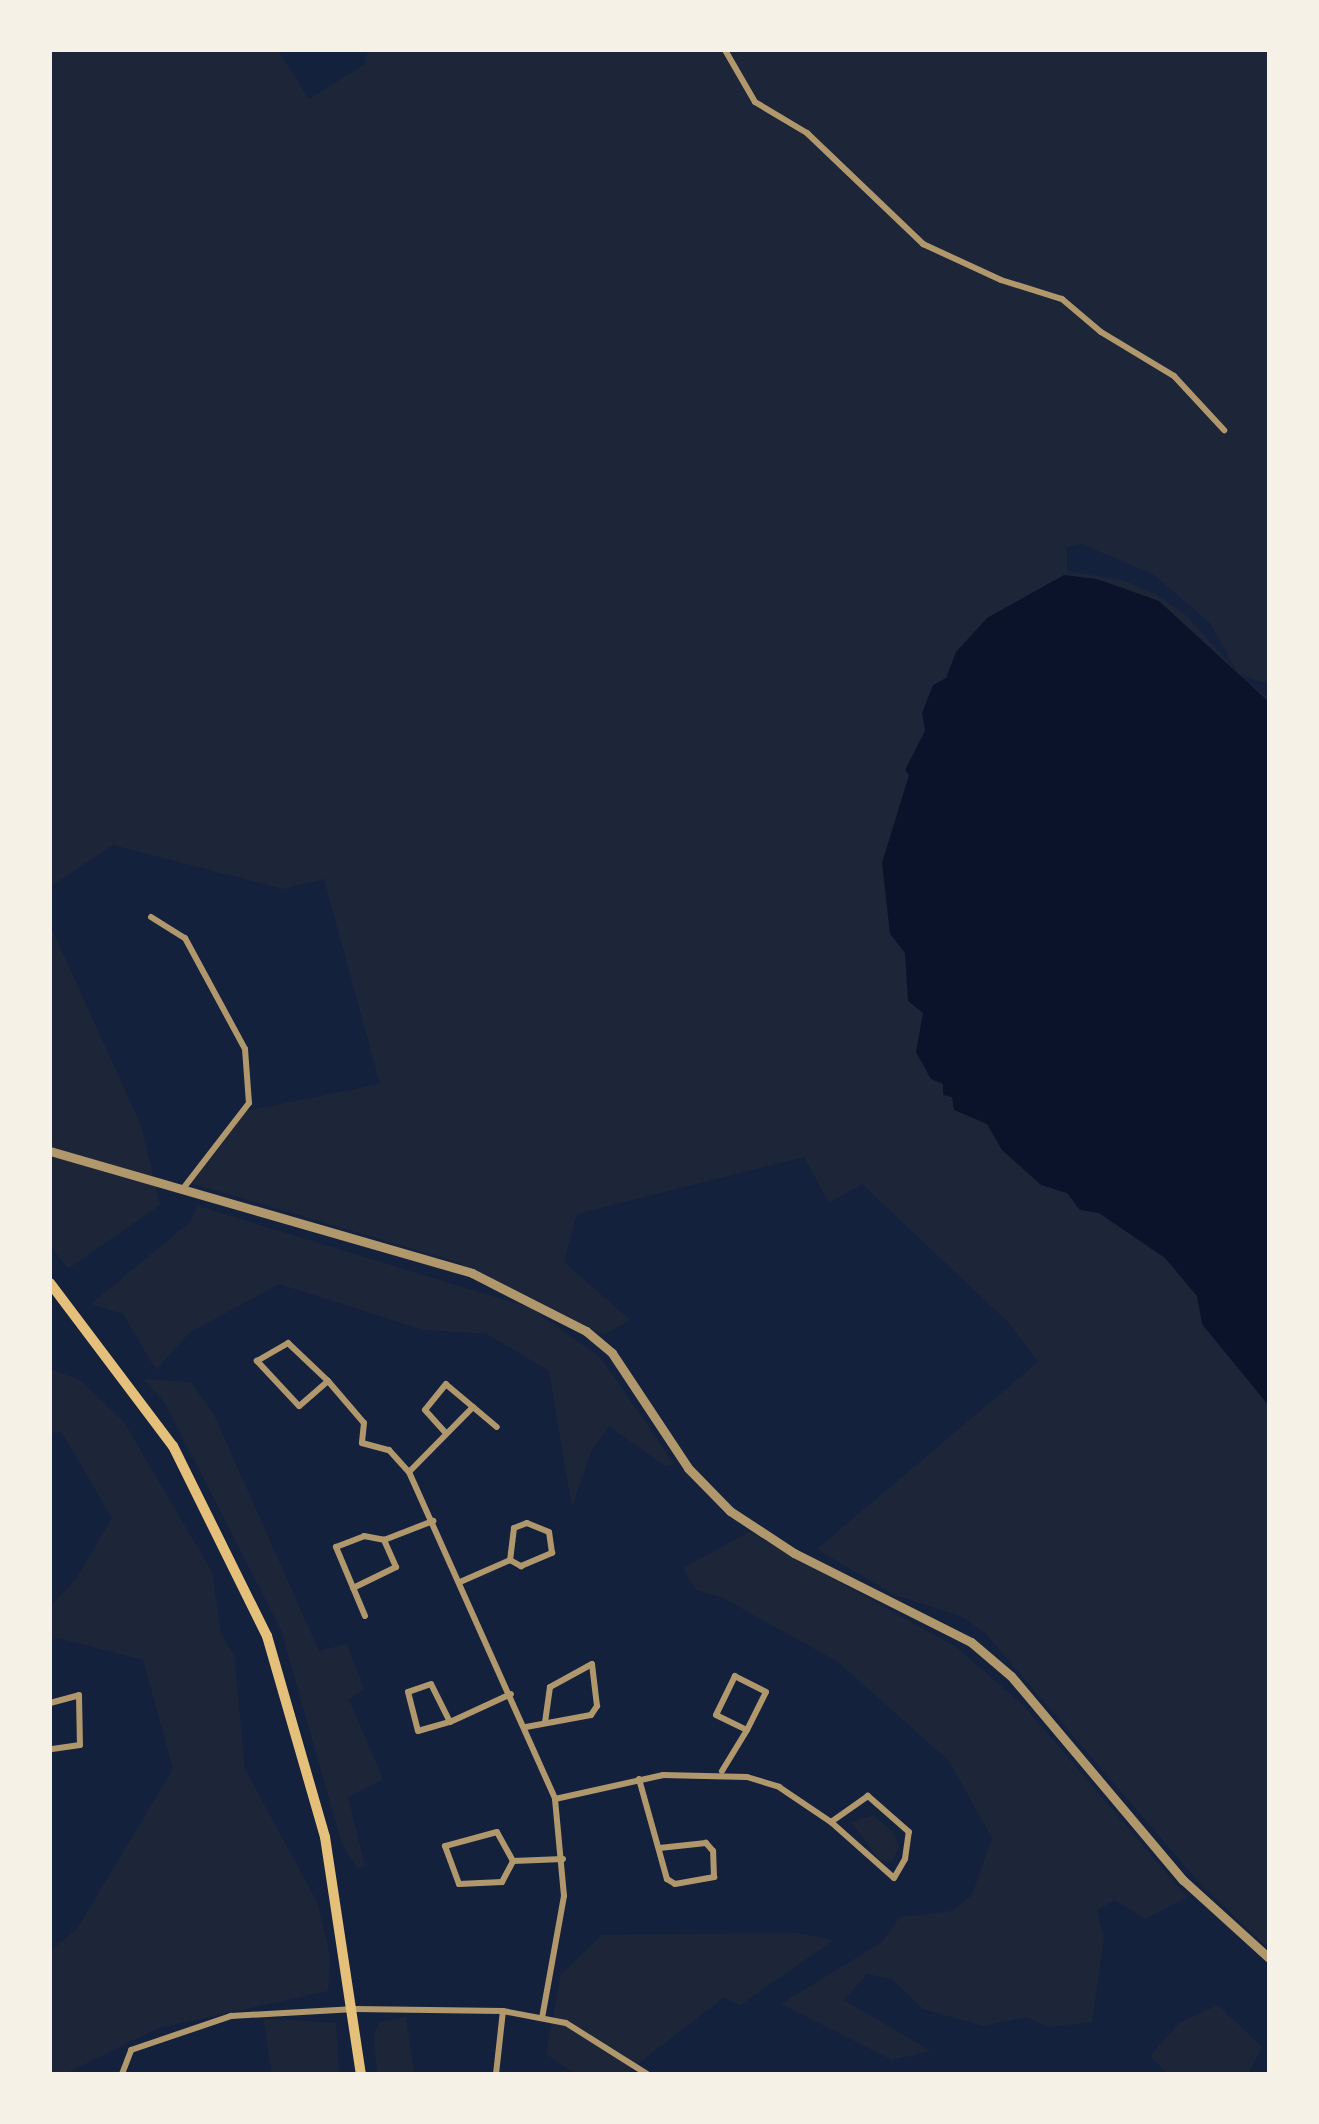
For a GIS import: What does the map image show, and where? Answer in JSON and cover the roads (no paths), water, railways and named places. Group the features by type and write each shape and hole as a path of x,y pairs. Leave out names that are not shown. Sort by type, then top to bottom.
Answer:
{"main road":[{"path":"50,1283 173,1446 255,1607 314,1786 355,2009 362,2074"}],"street":[{"path":"725,50 756,102 807,133 923,244 1001,280 1062,299 1101,332 1174,376 1224,430"},
{"path":"151,917 184,938 244,1049 249,1103 181,1190"},
{"path":"50,1151 472,1274 586,1331 612,1353 688,1468 730,1511 794,1553 971,1642 1010,1676 1183,1880 1269,1958"},
{"path":"328,1381 299,1406 257,1362 288,1343 328,1381 364,1424 362,1443 389,1450 409,1472 555,1799 564,1896 542,2018"},
{"path":"446,1432 425,1410 446,1384 496,1427"},
{"path":"409,1472 474,1407"},
{"path":"365,1616 336,1548 364,1536 384,1540 433,1521"},
{"path":"527,1523 550,1532 552,1553 521,1566 510,1560 514,1528 527,1523"},
{"path":"352,1588 396,1567 384,1540"},
{"path":"460,1582 510,1560"},
{"path":"526,1727 546,1723 594,1712 592,1664 550,1687 546,1723"},
{"path":"722,1771 746,1730 766,1692 735,1676 716,1714 746,1730"},
{"path":"450,1722 432,1684 408,1692 418,1732 450,1722 511,1694"},
{"path":"50,1703 79,1695 80,1746 50,1750"},
{"path":"555,1799 639,1779 722,1771 779,1788 831,1822 894,1878 906,1860 909,1832 868,1796 831,1822"},
{"path":"639,1779 659,1848 672,1883 712,1879 714,1851 706,1843 659,1848"},
{"path":"497,1832 513,1861 502,1882 459,1884 445,1846 497,1832"},
{"path":"513,1861 562,1859"},
{"path":"122,2074 132,2050 231,2016 355,2009 504,2011 542,2018 610,2045 647,2074"},
{"path":"496,2074 504,2011"}]}
